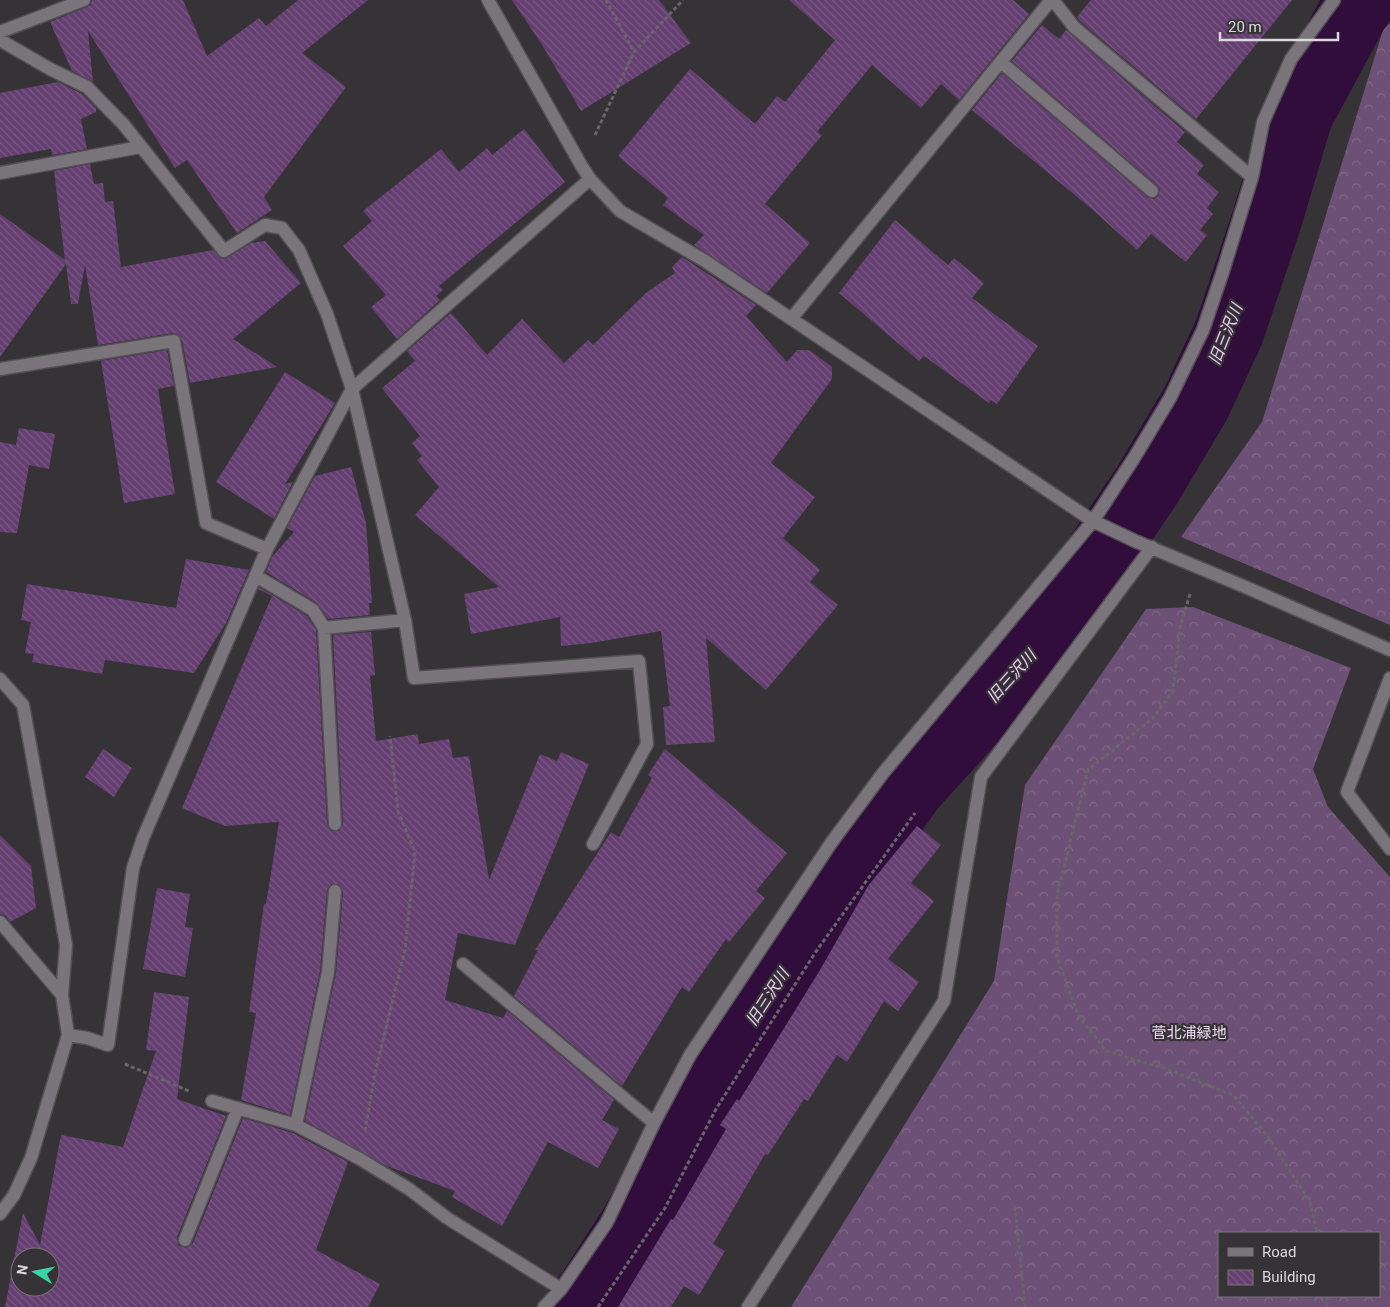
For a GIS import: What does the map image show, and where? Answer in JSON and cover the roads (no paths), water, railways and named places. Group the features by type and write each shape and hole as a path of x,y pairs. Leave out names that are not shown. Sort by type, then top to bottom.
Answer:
{"street":[{"path":"0,32 84,0"},
{"path":"488,0 581,165 590,179 620,211 705,261 1093,521 1135,541 1390,650"},
{"path":"791,319 1052,0 1074,27 1252,177"},
{"path":"544,1307 561,1290 606,1222 654,1123 690,1055 831,843 883,772 1093,521 1134,458 1170,398 1203,330 1252,177 1264,122 1291,59 1334,0"},
{"path":"0,40 50,69 87,87 124,125 224,251 265,224 282,228 299,250 327,314 352,389 405,620 414,678 639,661 647,744 593,844"},
{"path":"1001,62 1152,191"},
{"path":"0,173 140,147"},
{"path":"68,1035 87,1038 108,1045 133,868 143,838 267,550 352,389 590,179"},
{"path":"0,370 174,341 206,523 267,550"},
{"path":"748,1307 944,1001 981,777 1152,548"},
{"path":"256,576 313,610 324,628 335,824"},
{"path":"324,628 405,620"},
{"path":"1390,678 1347,792 1390,849"},
{"path":"0,679 23,705 66,945 62,996 68,1035 31,1158 14,1195 0,1214"},
{"path":"296,1125 328,972 335,892"},
{"path":"0,922 62,996"},
{"path":"462,964 654,1123"},
{"path":"212,1101 296,1125 360,1159 409,1189 447,1218 561,1290"},
{"path":"185,1240 238,1108"}],"waterway":[{"name":"旧三沢川","path":"579,1307 590,1294 634,1226 715,1077 829,902 910,787 1038,646 1146,487 1196,403 1229,332 1268,216 1298,115 1354,11 1362,0"}],"park label":[{"name":"菅北浦緑地","path":"1189,1033"}]}
